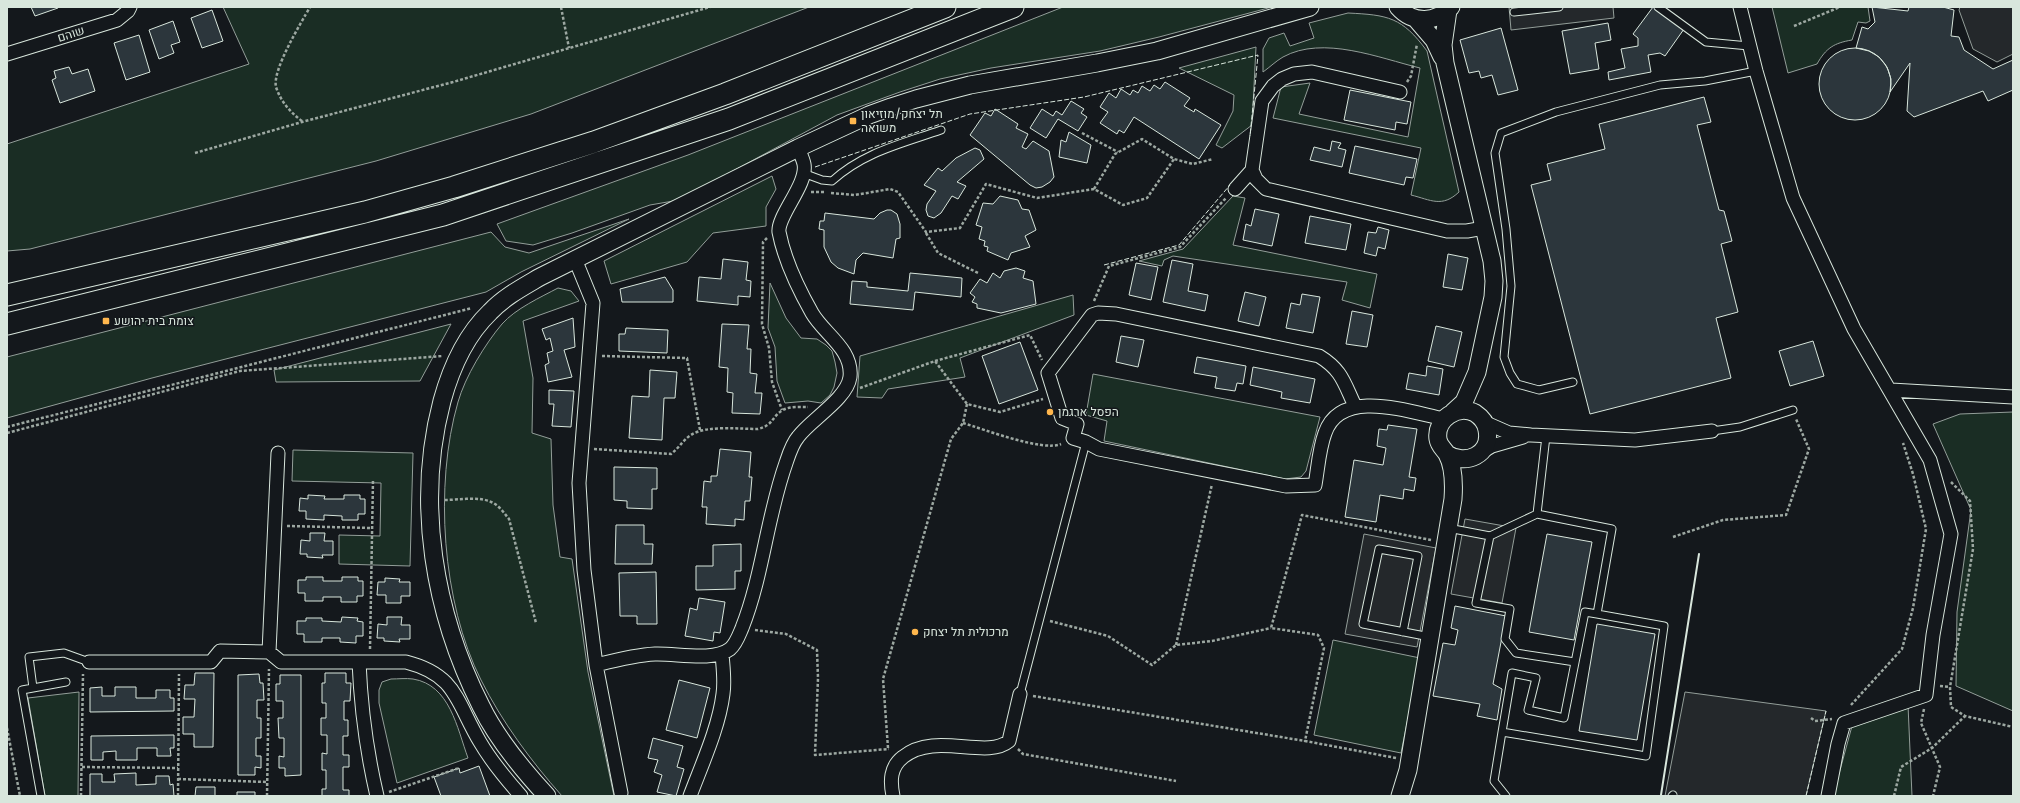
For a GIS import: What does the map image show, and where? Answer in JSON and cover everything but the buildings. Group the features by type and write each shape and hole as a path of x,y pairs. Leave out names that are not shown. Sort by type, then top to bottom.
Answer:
{"main road":[{"path":"7,296 357,213 454,187 594,142 718,97 945,7"},
{"path":"7,324 443,215 728,119 1012,7"},
{"path":"7,282 34,290"}],"street":[{"name":"שוהם","path":"7,54 117,20 128,11 130,7"},
{"path":"547,796 515,760 496,731 482,708 459,658 445,615 438,584 430,518 432,452 439,413 447,383 459,354 490,311 504,300 540,277 798,148 869,115 923,97 970,85 1091,65 1157,51 1310,7"},
{"path":"1740,7 1749,46 1793,198 1854,329 1891,390 1930,460 1951,534 1933,635 1926,694 1844,723 1838,744 1828,796"},
{"path":"1407,15 1427,20 1436,18 1450,8"},
{"path":"1450,8 1444,26 1445,63 1492,261 1494,282 1493,297 1474,380 1464,402 1440,425 1438,437 1442,449 1447,454 1458,460 1466,460 1502,443 1531,435"},
{"path":"1407,15 1434,40 1445,63"},
{"path":"1400,92 1312,72 1294,74 1282,79 1272,86 1262,101 1252,170 1256,179 1266,189 1447,231 1467,231 1484,228"},
{"path":"596,665 654,654 711,656 722,654 731,648 742,628 750,606 780,482 791,450 797,437 826,411 842,394 850,378 848,364 843,349 818,322 811,312 784,253 779,229 803,173 804,165 798,148"},
{"path":"1234,188 1252,170"},
{"path":"575,260 593,303 590,356 581,448 579,483 580,528 596,665 621,793"},
{"path":"1354,406 1347,386 1336,370 1319,356 1116,314 1098,313 1085,320 1048,373 1062,418 1077,424 1073,438 1086,442 1099,449 1286,486 1315,484 1325,433 1330,423 1344,410 1354,406 1375,406 1448,416 1464,410 1470,411 1482,420 1510,433 1531,435 1635,440 1712,431"},
{"path":"1453,499 1462,477 1487,442 1488,435 1475,399 1474,380"},
{"path":"1891,390 2013,397"},
{"path":"269,652 278,453"},
{"path":"1400,796 1410,761 1453,499 1453,478 1447,454"},
{"path":"86,660 211,662 220,651 269,652 281,662 406,662 424,668 441,677 456,695 481,744 521,796"},
{"path":"690,796 718,718 723,695 724,680 722,654"},
{"path":"365,662 361,704 365,740 377,796"},
{"path":"892,796 890,782 892,772 898,760 909,752 922,747 938,745 995,748 1004,745 1009,741 1020,694"}],"lane":[{"path":"1514,12 1560,7"},
{"path":"1658,7 1706,42 1749,46"},
{"path":"1573,382 1539,390 1517,384 1510,373 1504,357 1511,286 1506,228 1495,153 1501,133 1556,112 1660,85 1704,82 1756,71"},
{"path":"803,173 822,180 832,181 870,154 941,130"},
{"path":"1712,431 1740,427 1792,410"},
{"path":"1537,514 1546,436"},
{"path":"1020,694 1086,442"},
{"path":"1447,536 1490,536 1537,514 1612,528 1597,614"},
{"path":"1490,536 1476,603 1510,609 1505,640 1516,652 1575,662"},
{"path":"1403,632 1418,556 1379,549 1364,624 1403,632 1430,637"},
{"path":"1502,732 1646,756 1664,626 1585,612 1564,718 1528,710 1536,678 1512,673 1502,732 1494,781 1506,796"},
{"path":"33,688 29,657 64,654 86,660"},
{"path":"41,796 22,690 66,682"}],"path":[{"path":"302,122 286,108 276,86 282,56 310,7"},
{"path":"561,7 569,48"},
{"path":"195,153 302,122 453,82 710,7"},
{"path":"1794,26 1840,7"},
{"path":"1400,92 1411,76 1417,43 1407,15"},
{"path":"1082,133 1118,152"},
{"path":"1094,189 1115,154 1142,139 1174,159 1193,164 1212,159"},
{"path":"926,232 960,228 986,184 1037,198 1094,189 1123,205 1146,198 1174,159"},
{"path":"1085,320 1109,266 1180,247 1234,188"},
{"path":"796,192 855,195 890,189 898,192 938,252 978,273"},
{"path":"779,229 763,242 762,324 769,348 772,382 782,410"},
{"path":"7,427 474,307"},
{"path":"842,394 935,362 1030,335 1048,373"},
{"path":"7,433 240,371 459,354"},
{"path":"590,356 687,358 700,430"},
{"path":"935,362 967,404 1000,412 1054,396"},
{"path":"888,748 883,679 951,439 963,423 967,404"},
{"path":"581,448 671,454 677,450 689,436 700,430 758,429 767,427 782,410 790,407 811,407 826,411"},
{"path":"1673,537 1723,520 1786,515 1809,449 1792,410"},
{"path":"963,423 1013,438 1054,447 1073,438"},
{"path":"1850,707 1902,649 1913,608 1926,529 1913,474 1902,440"},
{"path":"1176,645 1215,472"},
{"path":"365,662 373,479"},
{"path":"1950,480 1970,501 1973,549 1950,687 1952,707 1965,716 2013,727"},
{"path":"430,500 477,500 491,502 501,509 509,520 536,623"},
{"path":"1271,628 1302,515 1447,536"},
{"path":"274,525 372,528"},
{"path":"1040,618 1108,636 1152,665 1176,645 1212,641 1271,628 1318,635 1324,648 1305,741"},
{"path":"742,628 786,634 817,650 818,678 815,755 888,748 909,752"},
{"path":"267,796 269,652"},
{"path":"81,796 86,660"},
{"path":"178,796 179,662"},
{"path":"1020,694 1305,741 1410,761"},
{"path":"1926,694 1921,723 1940,767 1934,796"},
{"path":"1894,796 1901,767 1932,748 1965,716"},
{"path":"1810,718 1815,720 1839,718"},
{"path":"7,728 20,796"},
{"path":"1009,741 1023,754 1176,780"},
{"path":"82,767 178,768"},
{"path":"377,796 459,768"},
{"path":"178,779 267,782"}],"green space":[{"path":"223,7 809,7 531,114 376,161 30,249 7,251 7,144 249,64"},
{"path":"1063,7 1272,7 1100,51 991,68 940,79 837,115 679,200 650,205 572,233 533,245 506,241 497,224 688,155"},
{"path":"1772,7 1868,7 1870,21 1866,23 1858,22 1852,40 1831,47 1817,64 1788,73"},
{"path":"1348,13 1374,15 1393,20 1410,31 1427,51 1459,192 1453,197 1447,200 1436,201 1411,195 1421,148 1273,118 1281,87 1310,83 1299,114 1408,137 1420,68 1351,50 1316,48 1299,51 1283,57 1263,72 1263,49 1269,38 1284,33 1290,46 1314,38 1309,23"},
{"path":"1256,47 1252,125 1222,148 1216,145 1233,111 1234,95 1179,68"},
{"path":"772,176 776,189 766,207 766,226 713,233 687,262 611,284 604,261"},
{"path":"1233,196 1245,198 1233,245 1377,274 1370,308 1342,300 1347,282 1173,256 1164,260 1162,266 1139,261 1183,249"},
{"path":"629,219 521,272 486,292 152,378 7,418 7,357 491,232 505,247 529,253"},
{"path":"770,283 786,318 801,338 817,339 832,351 837,373 834,387 830,395 821,403 808,401 785,403 777,381 775,347 768,328"},
{"path":"558,288 571,291 579,301 523,321 533,378 532,433 551,439 553,505 560,557 572,559 588,672 614,796 562,796 528,755 498,711 481,680 468,649 458,616 450,580 444,506 446,470 450,435 461,392 482,351 502,324 521,308"},
{"path":"1073,295 1074,315 960,358 965,377 888,389 882,398 857,397 860,356"},
{"path":"451,324 420,381 276,382 274,370"},
{"path":"1093,374 1320,417 1306,471 1301,477 1285,479 1104,441 1107,421 1086,415"},
{"path":"2013,412 2013,711 1956,686 1957,612 1971,510 1933,424 1960,414"},
{"path":"293,450 413,453 410,566 339,564 339,535 380,536 381,483 292,481"},
{"path":"1333,640 1420,658 1401,753 1314,735"},
{"path":"391,679 413,679 426,683 436,690 444,699 456,721 468,758 397,783 379,703 379,690 382,682"},
{"path":"79,692 78,796 45,796 28,698"},
{"path":"1908,705 1912,796 1833,796 1852,726"}],"shaded area":[{"path":"1509,7 1613,7 1614,18 1511,30"},
{"path":"1960,7 2013,7 2013,54 1997,62 1973,49 1959,10"},
{"path":"1465,519 1516,528 1502,603 1451,594"},
{"path":"1364,534 1436,548 1417,647 1345,634"},
{"path":"1685,692 1826,711 1806,796 1665,796"}],"fence":[{"path":"815,167 970,114 1084,97 1258,55 1250,136"},
{"path":"1104,265 1179,245 1230,185"},
{"path":"1806,796 1826,711"}],"wall":[{"path":"1661,795 1699,554"}],"place":[{"name":"תל יצחק/מוזיאון משואה","path":"853,121"},
{"name":"צומת בית יהושע","path":"106,321"},
{"name":"הפסל ארגמן","path":"1050,412"},
{"name":"מרכולית תל יצחק","path":"915,632"}]}
